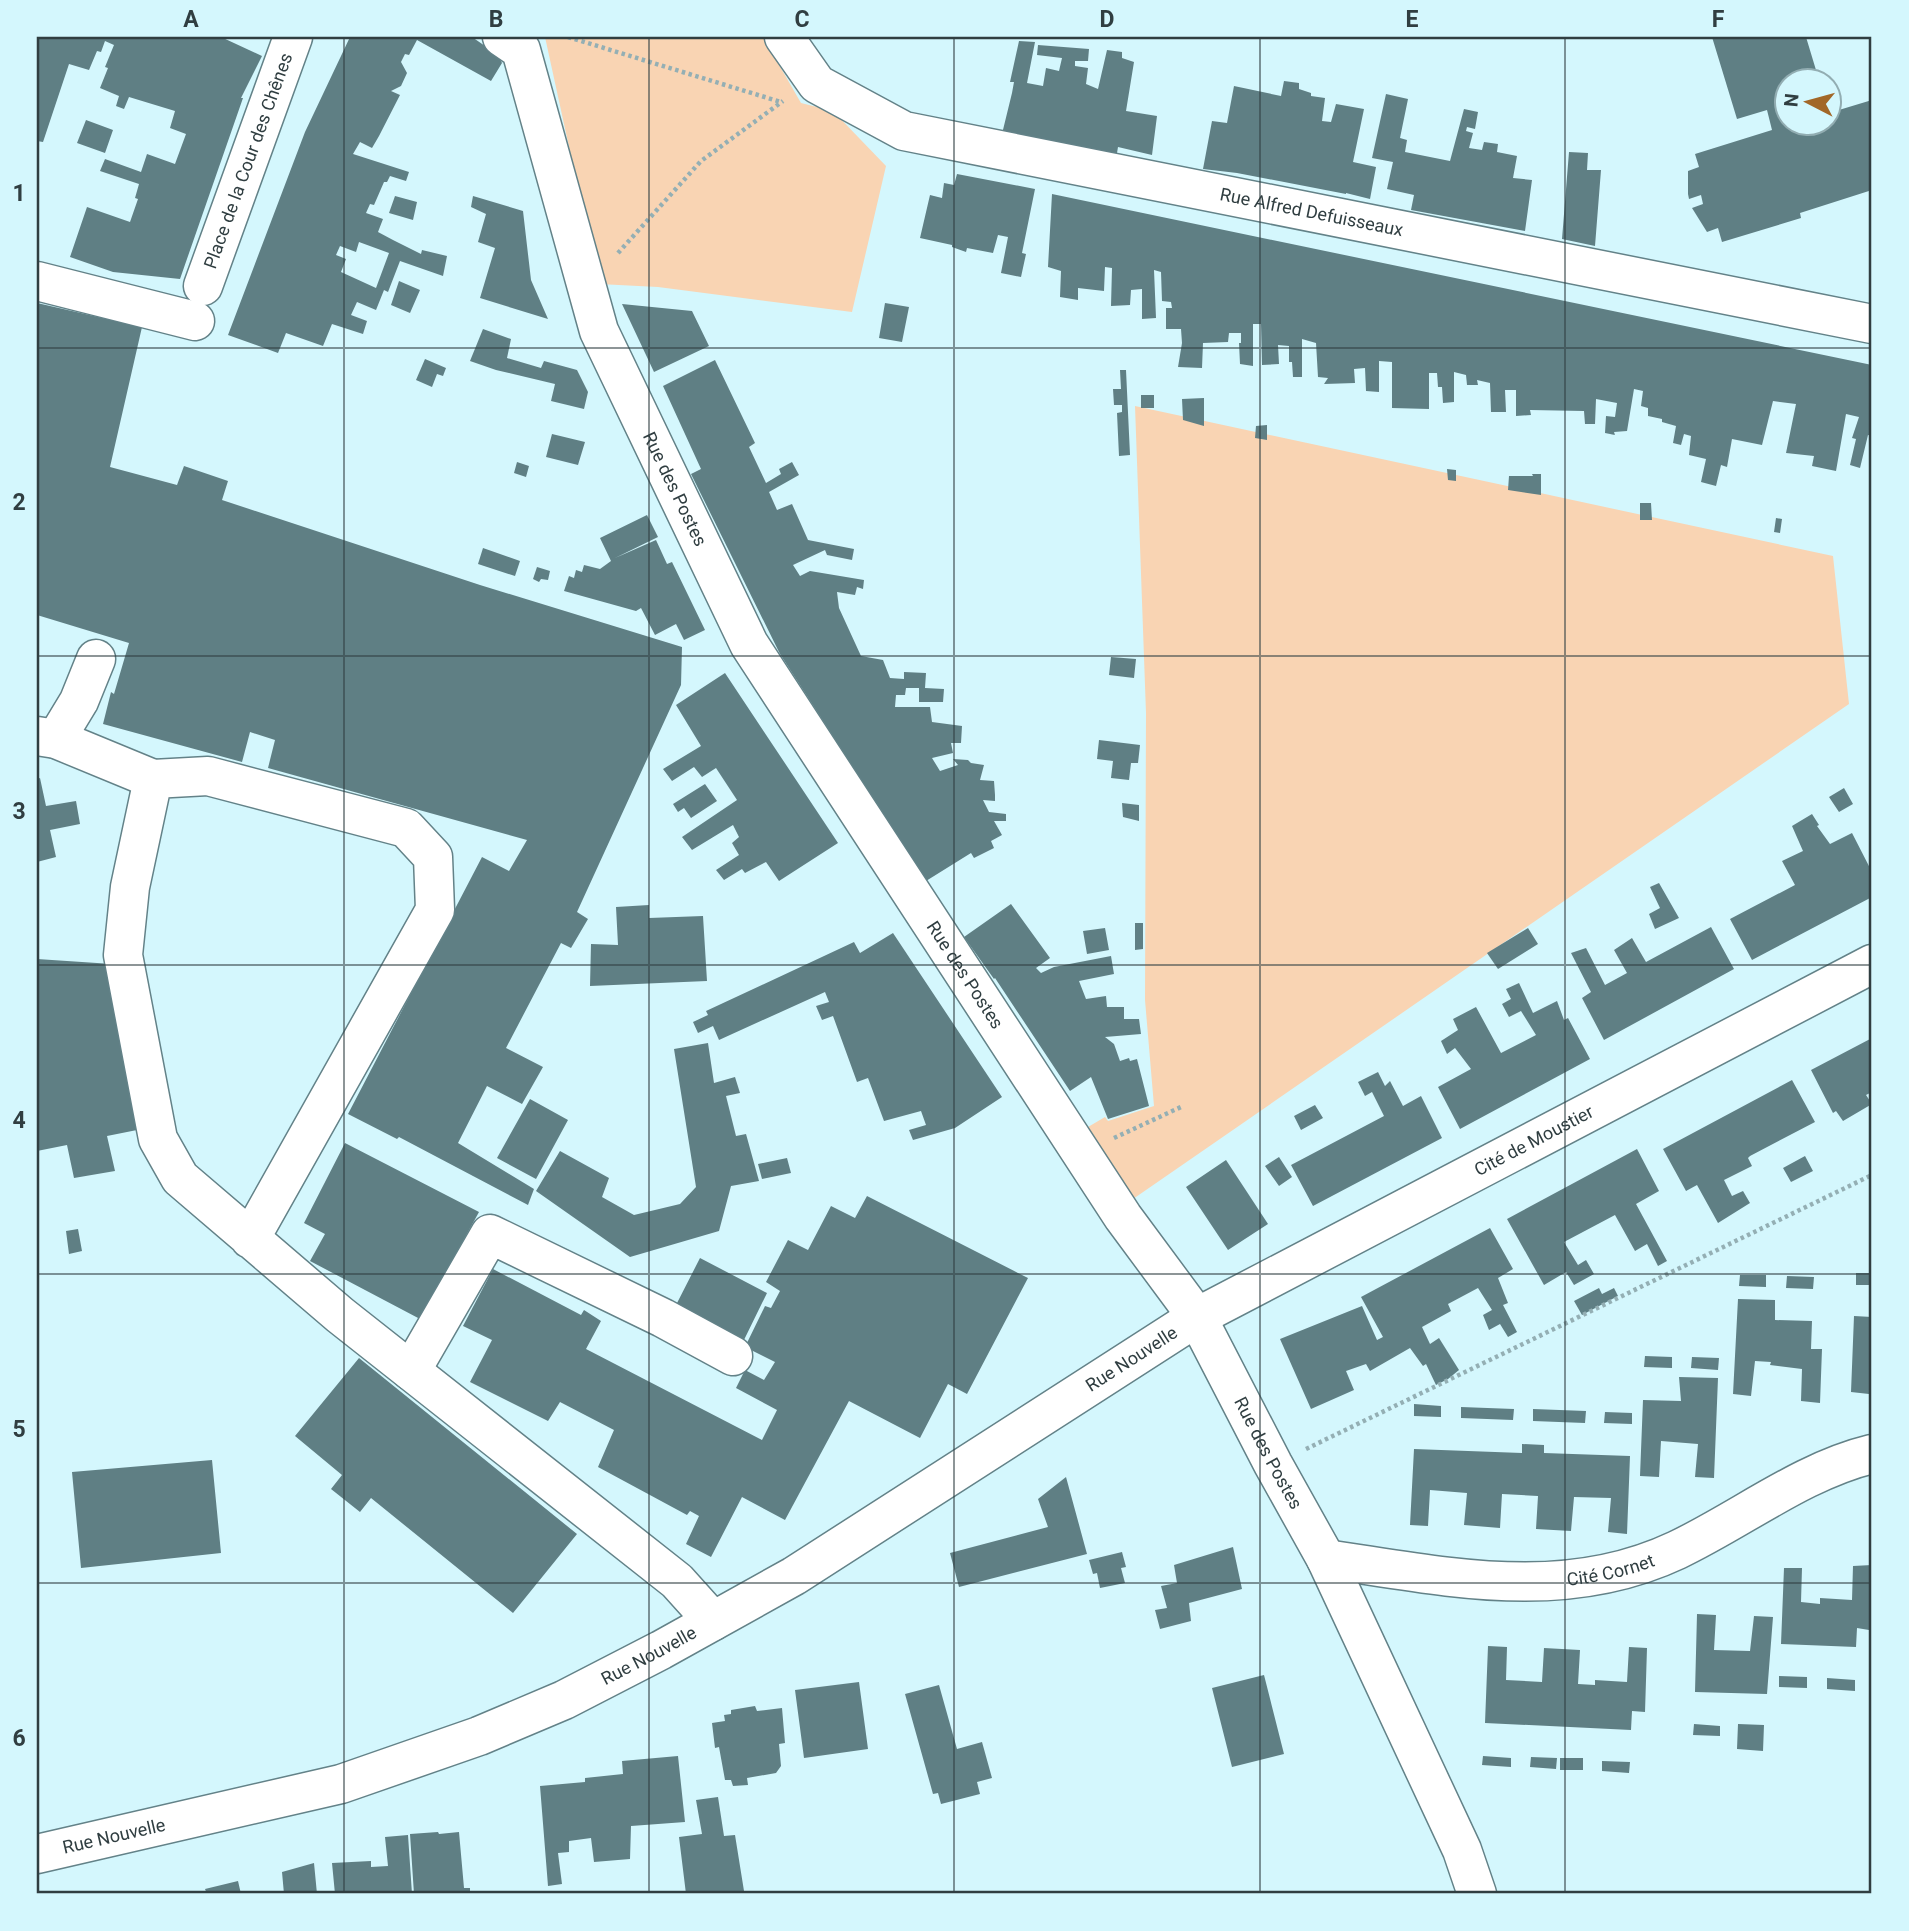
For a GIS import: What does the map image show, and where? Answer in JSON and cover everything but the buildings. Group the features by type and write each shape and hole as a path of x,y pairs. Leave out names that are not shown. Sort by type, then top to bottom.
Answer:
{"street":[{"name":"Place de la Cour des Chênes","path":"37,281 199,304 293,37"},
{"name":"Rue des Postes","path":"502,37 521,50 598,331 749,644 1123,1217 1197,1317 1326,1559 1462,1850 1477,1894"},
{"name":"Rue Alfred Defuisseaux","path":"784,37 817,84 904,131 1872,324"},
{"path":"96,659 79,701 46,738 153,779 208,776 406,828 433,857 435,910 250,1238"},
{"path":"153,779 130,887 123,955 158,1139 180,1178 340,1315 677,1581 713,1620"},
{"name":"Cité de Moustier","path":"1197,1317 1872,964"},
{"path":"411,1371 490,1234 663,1318 733,1356"},
{"name":"Rue Nouvelle","path":"37,1853 341,1784 453,1745 564,1700 794,1576 1197,1317"},
{"name":"Cité Cornet","path":"1326,1559 1464,1578 1518,1582 1607,1576 1640,1566 1677,1550 1828,1468 1872,1454"}],"path":[{"path":"568,37 781,102"},
{"path":"586,287 701,161 781,102 817,84"},
{"path":"1081,1153 1181,1107"},
{"path":"1273,1464 1872,1175"}],"shaded area":[{"path":"545,37 763,37 801,103 833,111 886,166 852,312 658,287 599,284"},
{"path":"1135,406 1833,556 1849,704 1133,1199 1088,1127 1105,1117 1108,1121 1154,1106 1145,1000 1146,713"}]}
